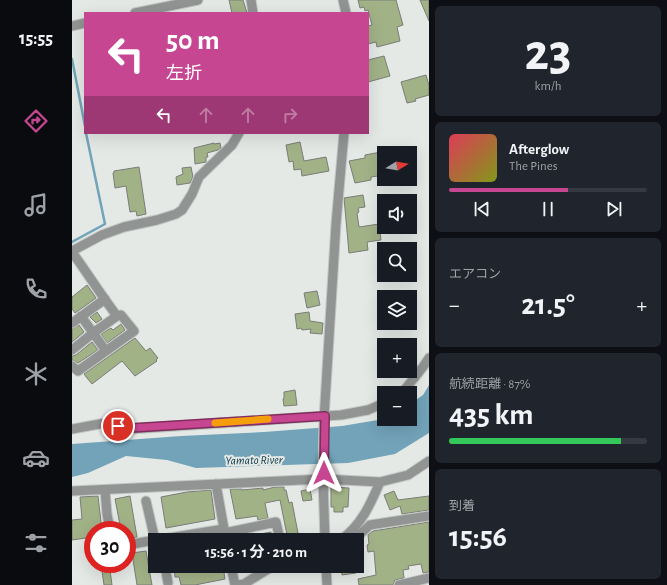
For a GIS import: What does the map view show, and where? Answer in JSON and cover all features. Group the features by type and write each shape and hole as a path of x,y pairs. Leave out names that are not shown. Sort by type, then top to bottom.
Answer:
{"street":[{"path":"140,12 198,0"},
{"path":"251,0 253,12"},
{"path":"343,0 346,12"},
{"path":"72,26 84,23"},
{"path":"117,316 93,284 91,278 72,252 102,235 124,226 157,220 176,214 182,210 192,194 199,177 232,145 238,134"},
{"path":"325,533 324,418 336,224 344,134"},
{"path":"72,323 105,299"},
{"path":"72,350 93,333 121,314 134,331 78,371 72,366"},
{"path":"81,316 106,351"},
{"path":"408,386 424,367 429,358"},
{"path":"72,429 105,423 131,428 324,418 368,410 377,406"},
{"path":"72,492 324,476 380,482 408,475 429,461"},
{"path":"350,533 369,506 380,482"},
{"path":"216,484 225,533"},
{"path":"105,490 108,521"},
{"path":"146,500 153,533"},
{"path":"361,533 370,525 429,516"},
{"path":"229,533 276,522 278,533"},
{"path":"136,543 148,541"},
{"path":"166,573 168,582"},
{"path":"232,573 235,585"},
{"path":"239,585 244,584 262,573"},
{"path":"326,573 327,585"},
{"path":"399,585 429,578"}],"water":[{"name":"Yamato River","path":"429,385 429,433 395,454 348,463 196,468 167,460 126,456 88,473 72,477 72,444 342,426 377,420 377,426 417,426 417,399 423,395"}],"building":[{"path":"229,0 243,0 247,12 232,12"},
{"path":"358,0 396,0 403,25 397,27 400,41 377,47 376,42 369,44 369,26 372,25 369,12 368,10 365,11 364,7 360,8"},
{"path":"420,0 429,0 429,21"},
{"path":"384,56 390,76 369,82 369,60"},
{"path":"426,75 429,85 429,95 407,103 401,82"},
{"path":"300,142 304,161 326,157 329,171 302,176 301,169 294,170 293,161 289,162 286,145"},
{"path":"220,143 221,148 207,153 208,157 206,157 206,162 195,164 194,148"},
{"path":"377,153 377,176 371,177 371,180 355,183 349,161 365,158 365,155"},
{"path":"139,167 146,214 137,216 136,211 130,212 126,186 115,188 113,173 114,171"},
{"path":"191,167 193,177 190,183 177,185 176,177 183,174 182,168"},
{"path":"363,195 365,207 358,208 359,212 357,213 359,227 377,224 377,234 380,234 381,240 367,242 368,250 349,253 344,198"},
{"path":"87,285 96,298 75,313 72,309 72,297"},
{"path":"317,291 320,305 307,308 304,293"},
{"path":"97,312 102,319 96,323 90,317"},
{"path":"309,312 310,321 323,323 322,334 310,333 311,329 297,329 295,314"},
{"path":"121,324 125,330 107,343 101,334 111,328 113,330"},
{"path":"79,325 84,332 72,342 72,329"},
{"path":"135,338 146,351 150,348 158,358 156,360 157,361 135,376 122,361 92,384 84,374"},
{"path":"92,342 98,350 78,363 72,360 72,356 76,355"},
{"path":"295,390 297,405 284,406 284,392"},
{"path":"275,487 284,487 289,503 292,502 298,533 287,533 280,500 265,503 268,518 258,520 257,516 236,519 230,489 242,490 263,488 263,490"},
{"path":"331,487 349,488 348,507 343,507 343,512 334,512 334,507 331,507"},
{"path":"310,489 312,500 303,501 301,491"},
{"path":"211,490 215,519 166,528 161,497 187,492"},
{"path":"394,491 398,500 429,496 429,510 402,514 400,506 390,510 384,495"},
{"path":"98,496 101,521 84,521 84,538 72,540 72,520 82,519 80,497"},
{"path":"130,496 134,521 119,521 115,499"},
{"path":"429,522 429,572 423,573 421,564 408,566 409,569 403,570 404,578 395,580 393,585 359,585 358,579 376,575 374,551 368,552 368,535 373,531"},
{"path":"146,551 148,573 150,573 152,585 137,585 135,573 136,552"},
{"path":"102,573 110,573 112,585 104,585"},
{"path":"175,573 224,573 225,579 195,585 181,585 179,577 175,577"},
{"path":"342,573 356,573 342,575"}],"waterway":[{"path":"72,59 84,121"},
{"path":"72,242 105,224 86,134"}],"slow traffic":[{"path":"215,423 268,419"}],"route":[{"path":"118,426 131,428 325,416 324,473"}]}
